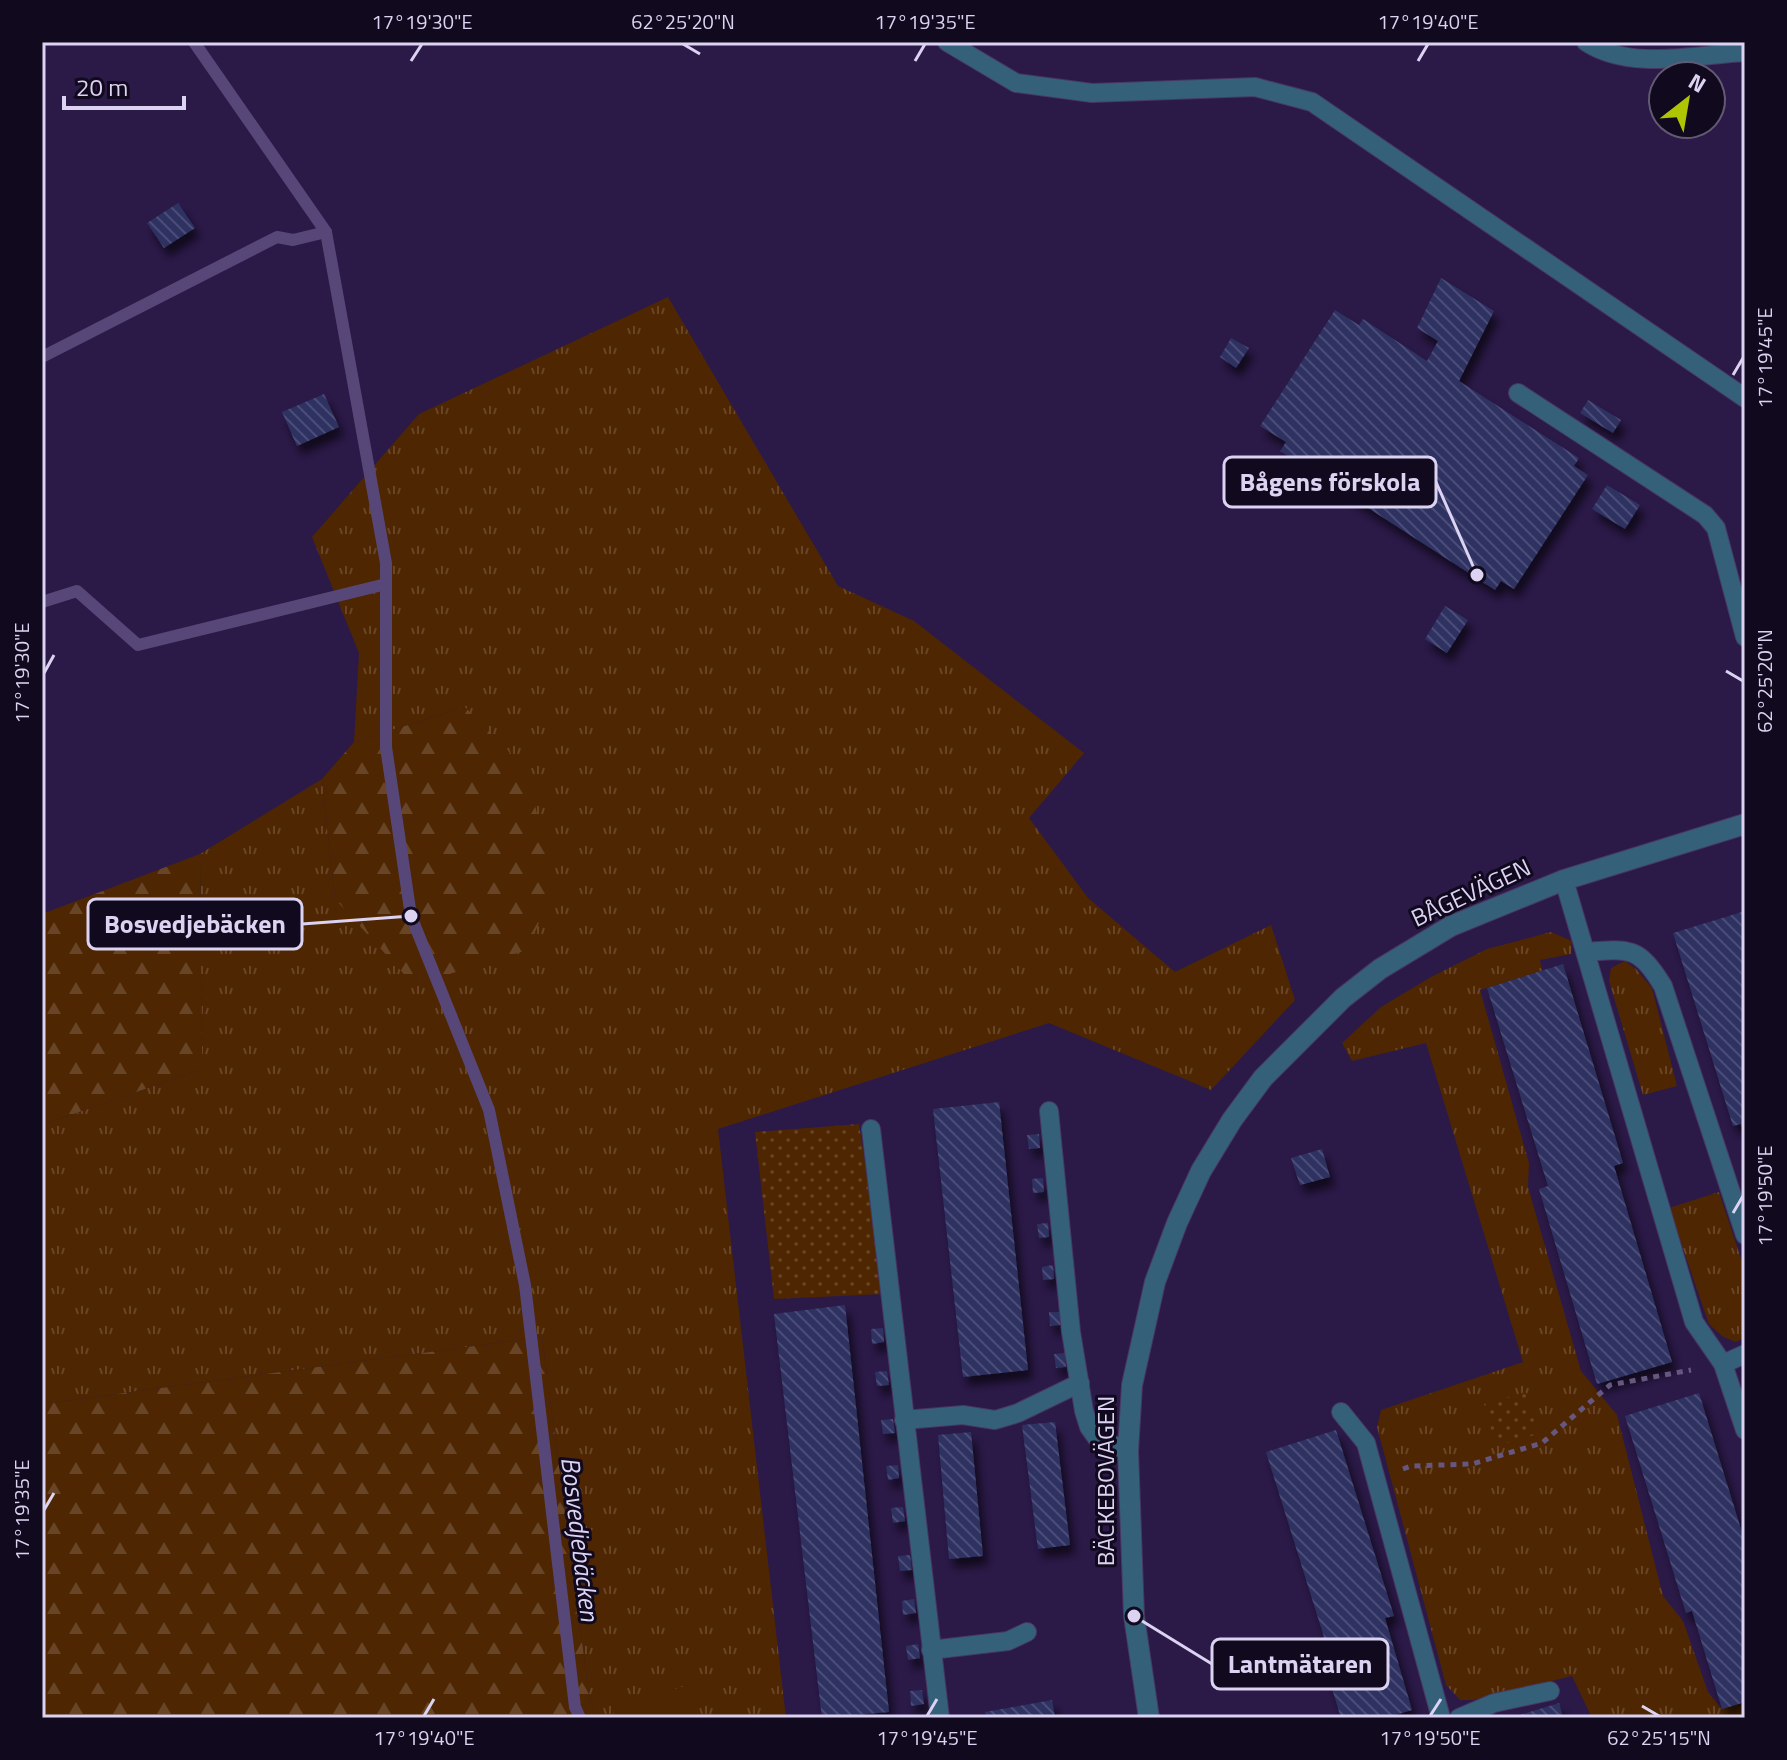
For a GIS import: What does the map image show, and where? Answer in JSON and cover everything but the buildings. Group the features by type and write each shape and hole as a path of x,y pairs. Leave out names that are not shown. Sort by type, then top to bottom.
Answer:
{"street":[{"name":"BÅGEVÄGEN","path":"1232,1120 1263,1078 1308,1031 1380,969 1451,926 1564,880 1745,824"},
{"name":"BÄCKEBOVÄGEN","path":"1149,1718 1134,1616 1128,1451 1132,1385 1155,1282 1201,1171 1232,1120"}],"lane":[{"path":"947,42 1016,83 1092,93 1255,87 1312,102 1745,398"},
{"path":"1586,42 1603,53 1631,60 1745,52"},
{"path":"1518,393 1711,521 1716,528 1745,637"},
{"path":"1564,880 1694,1322 1723,1364 1745,1430"},
{"path":"1586,952 1621,949 1648,962 1663,986 1745,1235"},
{"path":"1049,1111 1071,1332 1089,1427 1097,1438 1128,1451"},
{"path":"871,1129 940,1718"},
{"path":"1723,1364 1745,1354"},
{"path":"904,1420 963,1415 995,1420 1018,1413 1080,1383"},
{"path":"1341,1412 1366,1443 1441,1718"},
{"path":"931,1650 1008,1641 1027,1632"},
{"path":"1459,1718 1494,1703 1550,1691"}],"path":[{"path":"1376,1478 1411,1466 1472,1464 1542,1443 1610,1385 1723,1364"}],"green space":[{"path":"668,297 838,586 914,621 1084,753 1029,818 1088,898 1175,972 1271,925 1295,1000 1211,1090 1049,1023 718,1129 786,1718 596,1718 589,1695 542,1337 42,1404 42,1125 202,1069 200,854 322,779 335,899 465,707 354,742 359,653 312,537 419,414"},
{"path":"465,707 526,769 555,887 527,950 414,985 335,899 322,779 354,742"},
{"path":"200,854 202,1069 42,1125 42,914"},
{"path":"1551,932 1572,941 1571,954 1540,960 1542,971 1480,990 1529,1163 1528,1187 1581,1371 1617,1415 1663,1596 1683,1621 1708,1692 1722,1709 1745,1702 1745,1718 1592,1718 1572,1676 1473,1700 1460,1700 1446,1685 1377,1427 1381,1410 1523,1362 1426,1043 1352,1061 1342,1043 1381,1007 1431,977 1487,949"},
{"path":"1625,961 1652,988 1677,1086 1643,1095 1609,981 1611,968"},
{"path":"859,1124 885,1294 774,1299 755,1132"},
{"path":"1719,1192 1745,1271 1745,1338 1735,1342 1722,1336 1709,1324 1669,1208"},
{"path":"542,1337 589,1695 596,1718 42,1718 42,1404"},
{"path":"1526,1392 1538,1434 1496,1446 1484,1404"},
{"path":"692,1684 702,1718 615,1718 612,1707"}],"waterway":[{"name":"Bosvedjebäcken","path":"194,42 326,232 386,563 386,747 411,916 489,1110 525,1285 575,1707 580,1718"},
{"path":"42,357 277,237 293,240 326,232"},
{"path":"42,602 77,591 138,645 386,584"}],"place":[{"name":"Bågens förskola","path":"1477,575"},
{"name":"Bosvedjebäcken","path":"411,916"},
{"name":"Lantmätaren","path":"1134,1616"}]}
